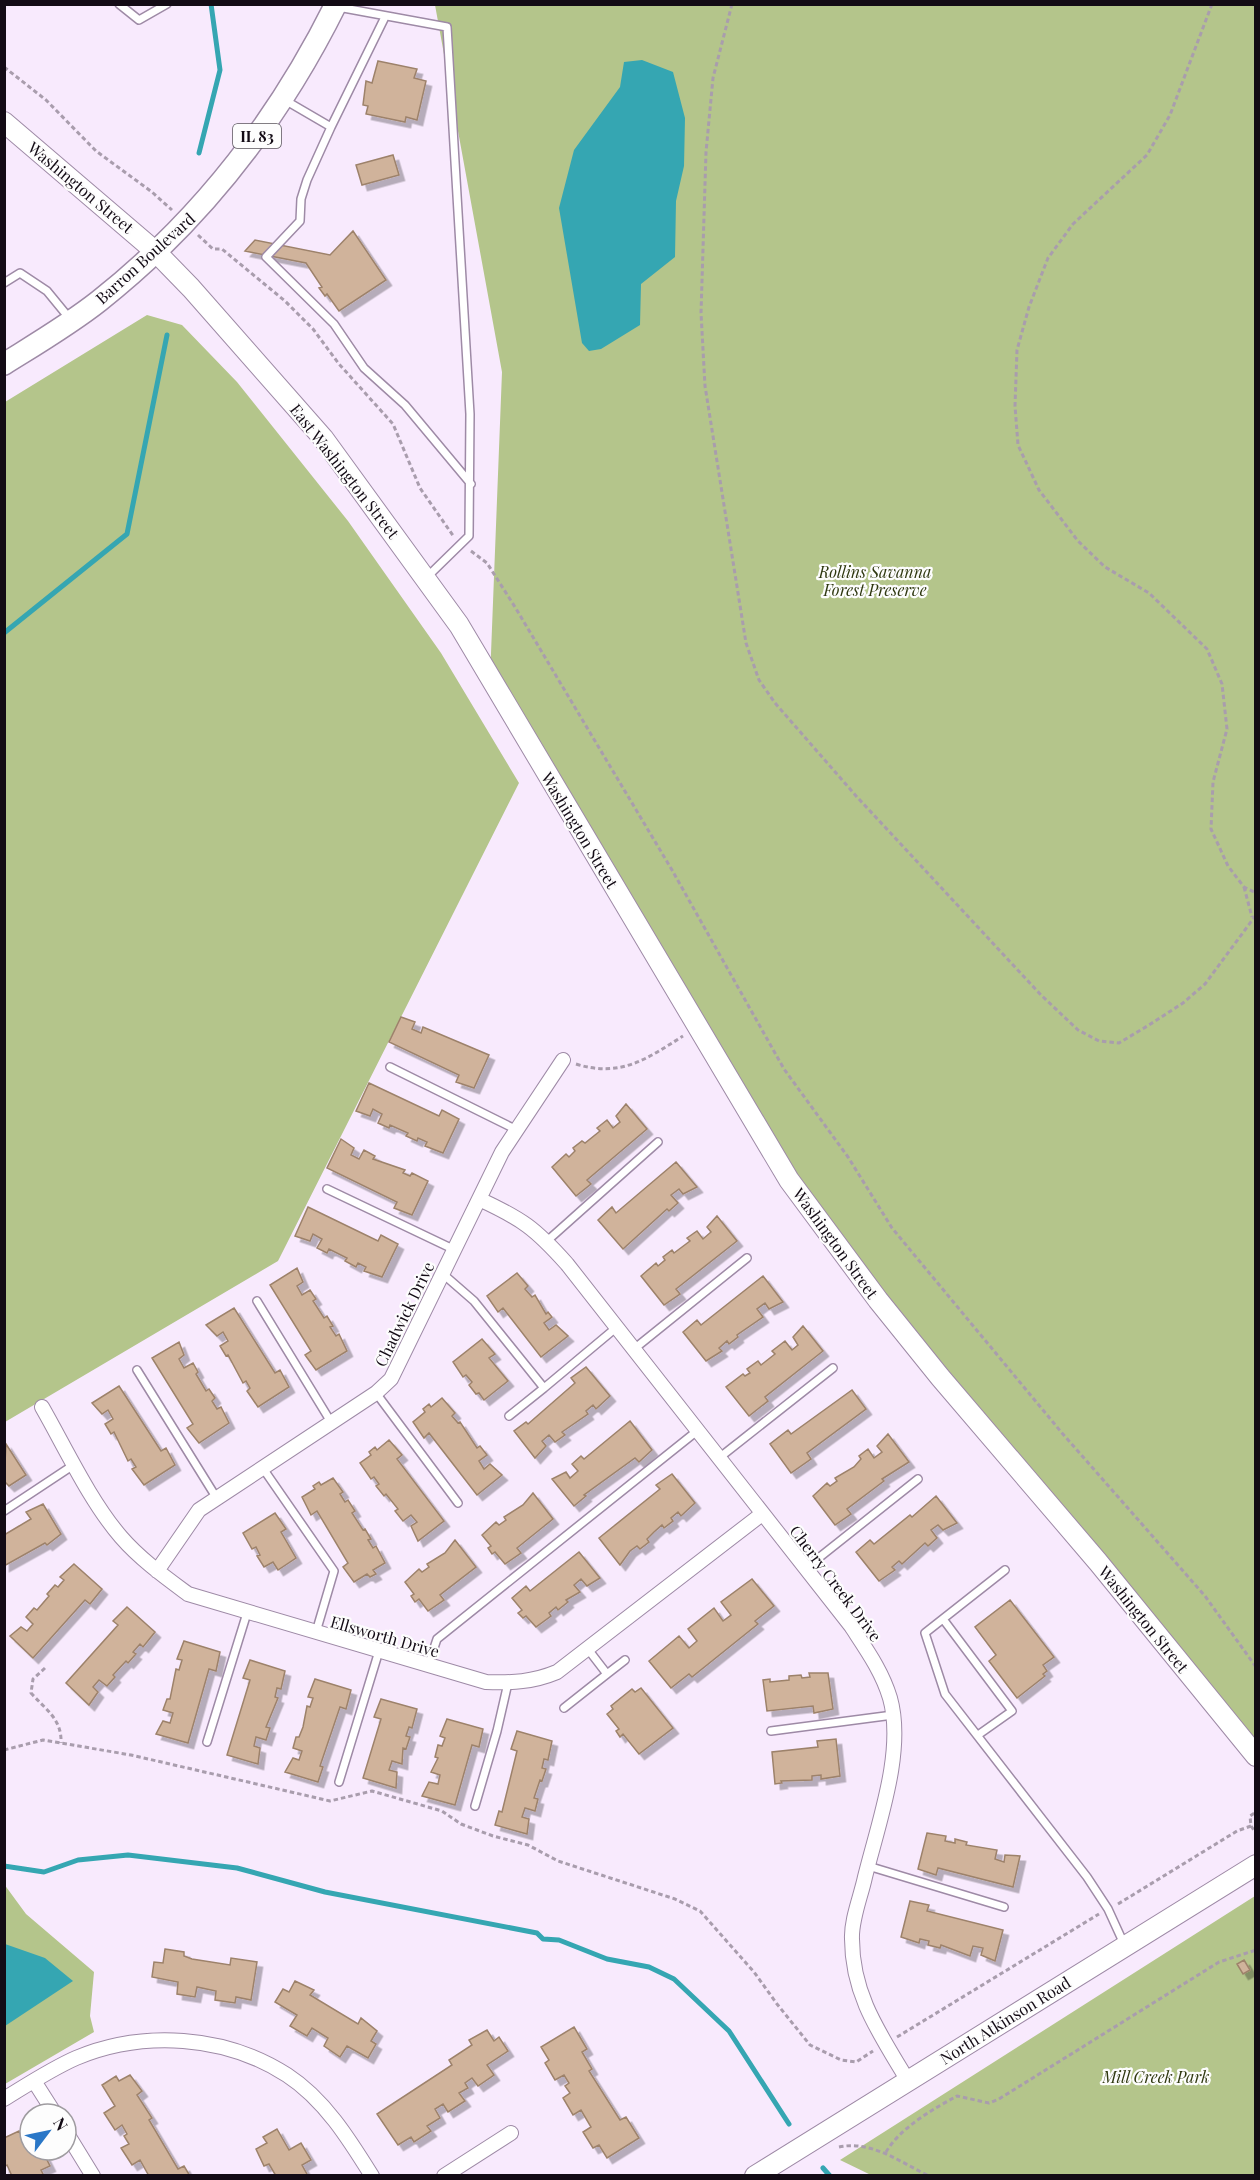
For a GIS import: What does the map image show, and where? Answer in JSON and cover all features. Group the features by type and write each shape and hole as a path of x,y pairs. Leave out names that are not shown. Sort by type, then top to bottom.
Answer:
{"main road":[{"name":"Barron Boulevard","path":"4,364 72,321 156,252 186,224 250,146 283,99 336,5"},
{"name":"Washington Street","path":"4,122 156,252"},
{"name":"East Washington Street","path":"156,252 191,288 323,438 459,624 490,678"},
{"name":"Washington Street","path":"490,678 789,1180 878,1300 939,1377 1098,1562 1256,1756"},
{"name":"North Atkinson Road","path":"755,2175 1256,1865"}],"street":[{"name":"Chadwick Drive","path":"157,1571 199,1510 376,1393 391,1379 502,1152 563,1060"},
{"name":"Cherry Creek Drive","path":"479,1199 521,1219 547,1241 806,1568 851,1626 877,1665 890,1698 895,1730 891,1769 851,1937 856,1976 864,2005 908,2081"},
{"name":"Ellsworth Drive","path":"42,1407 121,1537 157,1571 188,1594 486,1682 508,1683 539,1679 557,1672 762,1514"},
{"path":"4,2099 76,2058 128,2042 169,2039 212,2045 252,2057 287,2075 322,2105 350,2140 372,2175"},
{"path":"34,2081 47,2102"},
{"path":"444,2175 511,2133"},
{"path":"78,2151 93,2175"}],"lane":[{"path":"119,4 139,20 167,4"},
{"path":"336,5 385,17 447,27 469,403 471,484 469,536 426,578"},
{"path":"385,17 307,180 300,221 266,257 333,324 364,368 405,405 471,484"},
{"path":"283,99 331,127"},
{"path":"4,283 20,273 46,291 72,321"},
{"path":"390,1067 517,1130"},
{"path":"547,1241 658,1142"},
{"path":"327,1189 455,1250"},
{"path":"633,1349 747,1258"},
{"path":"443,1274 474,1301 544,1388"},
{"path":"257,1301 331,1422"},
{"path":"509,1416 617,1327"},
{"path":"719,1458 833,1368"},
{"path":"137,1370 216,1497"},
{"path":"376,1393 458,1503"},
{"path":"428,1666 437,1639 697,1431"},
{"path":"4,1511 75,1464"},
{"path":"262,1467 334,1571 316,1633"},
{"path":"806,1568 918,1479"},
{"path":"1005,1570 925,1633 945,1694 1061,1841 1108,1909 1125,1946"},
{"path":"207,1742 248,1613"},
{"path":"943,1619 1012,1711 978,1736"},
{"path":"587,1648 607,1674"},
{"path":"339,1782 379,1651"},
{"path":"564,1708 626,1660"},
{"path":"475,1806 498,1731 508,1683"},
{"path":"771,1731 892,1715"},
{"path":"868,1866 1004,1906"}],"path":[{"path":"732,4 713,78 706,152 700,314 705,386 746,642 759,680 775,704 857,797 1041,995 1078,1030 1099,1041 1119,1043 1183,1003 1205,984 1254,916 1244,887 1228,866 1211,829 1213,782 1227,729 1222,684 1207,649 1149,593 1105,567 1078,541 1039,490 1018,445 1015,406 1017,350 1029,307 1048,258 1073,224 1147,155 1170,115 1212,4"},
{"path":"4,67 46,100 96,151 152,192"},
{"path":"213,249 222,249 285,301 313,329 339,364 393,424 420,488 449,534 487,563 510,598 672,870 784,1069 848,1157 892,1228 1062,1433 1205,1596 1256,1667"},
{"path":"1244,887 1256,893"},
{"path":"563,1060 594,1070 610,1071 638,1063 698,1027"},
{"path":"45,1668 33,1680 31,1693 58,1720 62,1730 61,1743"},
{"path":"4,1750 43,1740 131,1755 330,1801 372,1791 442,1811 461,1824 493,1836 528,1845 558,1861 675,1899 700,1911 754,1972 810,2045 841,2060 856,2062 1237,1831 1251,1826"},
{"path":"1256,1812 1250,1816 1251,1826 1256,1833"},
{"path":"886,2152 900,2134 957,2096 989,2103 999,2099 1219,1962 1256,1950"},
{"path":"834,2148 851,2144 886,2152 929,2175"}],"green space":[{"name":"Rollins Savanna Forest Preserve","path":"435,5 1255,5 1255,1756 789,1180 490,679 502,372"},
{"path":"147,315 182,325 237,382 348,521 441,653 519,783 278,1261 5,1422 5,402"},
{"path":"4,1884 26,1914 94,1972 90,2016 94,2032 5,2084"},
{"name":"Mill Creek Park","path":"1255,1896 1255,2175 873,2176 840,2160"}],"water":[{"path":"642,60 673,72 685,118 684,166 676,201 675,257 641,284 640,325 601,349 589,351 582,343 559,208 574,150 620,87 624,62"},
{"path":"5,1944 45,1958 73,1981 5,2026"}],"building":[{"path":"378,61 417,69 414,78 426,81 417,120 406,117 405,122 366,114 368,106 363,105 366,81 372,83"},
{"path":"393,155 399,175 362,185 356,165"},
{"path":"353,231 386,280 339,311 327,294 325,296 319,288 322,287 306,263 245,251 255,240 330,255"},
{"path":"401,1017 415,1022 412,1029 421,1033 423,1027 489,1055 474,1088 456,1082 459,1075 389,1042"},
{"path":"369,1083 439,1116 442,1110 459,1119 443,1153 425,1146 427,1142 406,1136 408,1133 390,1125 389,1128 378,1123 382,1114 373,1109 370,1116 356,1111"},
{"path":"626,1104 647,1129 587,1180 591,1184 576,1196 552,1167 566,1154 569,1157 575,1151 573,1148 582,1141 585,1143 600,1131 597,1128 607,1120 613,1128 620,1122 616,1116"},
{"path":"341,1139 354,1148 351,1155 359,1159 364,1150 375,1156 373,1159 405,1170 403,1173 410,1176 412,1173 428,1181 412,1215 394,1208 397,1202 327,1168"},
{"path":"676,1162 697,1187 683,1194 679,1189 671,1195 678,1203 669,1211 667,1209 623,1249 598,1220 612,1207 616,1213"},
{"path":"308,1207 378,1241 381,1235 398,1244 382,1277 364,1271 366,1267 358,1263 356,1267 345,1261 347,1258 329,1249 327,1253 317,1248 322,1239 313,1234 310,1241 295,1236"},
{"path":"717,1216 737,1241 676,1289 680,1294 664,1305 641,1276 656,1263 658,1266 665,1260 663,1257 672,1250 674,1253 690,1241 687,1238 697,1231 703,1239 711,1232 707,1227"},
{"path":"297,1268 303,1282 297,1286 302,1295 310,1290 316,1299 313,1301 324,1318 327,1316 333,1326 330,1327 336,1336 339,1334 347,1351 316,1370 305,1355 311,1351 270,1285"},
{"path":"517,1273 528,1286 525,1289 532,1297 535,1295 546,1314 548,1312 552,1317 544,1323 549,1330 556,1325 568,1336 541,1357 503,1308 498,1312 487,1296"},
{"path":"763,1276 783,1302 769,1309 765,1303 757,1309 763,1317 737,1335 738,1337 729,1344 727,1341 719,1348 722,1351 706,1361 683,1332 697,1320 701,1325"},
{"path":"234,1308 275,1373 280,1370 289,1387 258,1407 247,1391 250,1388 246,1381 243,1383 228,1355 226,1356 220,1346 228,1341 223,1332 217,1336 206,1325"},
{"path":"803,1326 823,1351 765,1397 768,1401 749,1416 726,1387 743,1374 745,1376 750,1373 747,1369 758,1361 761,1365 775,1354 772,1351 785,1341 792,1350 798,1345 793,1337"},
{"path":"482,1339 495,1354 489,1358 508,1381 484,1400 479,1393 476,1394 469,1385 472,1382 466,1375 463,1377 453,1362"},
{"path":"179,1342 184,1355 179,1359 184,1368 193,1363 198,1372 196,1374 206,1391 209,1389 215,1398 212,1401 217,1409 221,1407 229,1423 199,1443 187,1428 193,1424 152,1358"},
{"path":"586,1367 610,1396 596,1409 593,1405 586,1411 588,1414 562,1432 565,1435 555,1442 549,1435 542,1441 546,1446 535,1458 514,1431 526,1422 528,1424 575,1383 571,1378"},
{"path":"119,1386 161,1451 166,1448 175,1465 144,1485 132,1469 136,1467 131,1459 128,1461 114,1432 111,1434 105,1424 113,1419 108,1410 102,1414 92,1403"},
{"path":"852,1390 866,1409 807,1453 811,1459 791,1473 770,1444 788,1430 791,1434"},
{"path":"442,1398 455,1413 452,1416 458,1423 460,1422 477,1448 480,1446 487,1455 479,1461 484,1469 490,1464 502,1475 477,1495 429,1433 424,1438 413,1422 425,1412 423,1409 429,1404 431,1407"},
{"path":"630,1421 652,1450 639,1462 635,1458 584,1495 586,1496 574,1506 552,1479 566,1472 570,1478 578,1471 572,1464 581,1456 584,1459"},
{"path":"888,1434 909,1462 882,1479 884,1481 847,1509 851,1514 835,1525 813,1496 827,1483 830,1486 837,1481 835,1478 854,1467 861,1459 859,1456 868,1449 874,1458 882,1452 877,1446"},
{"path":"389,1440 402,1455 397,1459 444,1521 418,1541 411,1526 417,1522 411,1515 403,1521 395,1511 398,1509 386,1494 384,1496 376,1486 379,1484 374,1477 371,1479 360,1463 371,1455 369,1452 375,1447 377,1450"},
{"path":"6,1444 26,1475 9,1486 4,1481"},
{"path":"672,1474 695,1503 681,1516 678,1512 671,1518 673,1521 664,1528 662,1525 647,1539 649,1542 640,1549 637,1546 630,1551 620,1565 599,1538 660,1489 656,1485"},
{"path":"333,1478 343,1492 340,1494 345,1502 348,1500 355,1511 352,1513 371,1539 368,1540 373,1548 376,1546 385,1563 373,1570 376,1574 370,1577 367,1574 354,1582 343,1567 348,1563 317,1511 311,1515 302,1497 315,1489 313,1486 319,1482 321,1485"},
{"path":"533,1493 553,1519 517,1548 521,1553 505,1564 495,1552 492,1554 488,1548 491,1546 482,1535 496,1522 499,1525 506,1520 504,1517 523,1505"},
{"path":"936,1496 957,1523 943,1530 938,1525 931,1530 937,1538 928,1546 925,1543 902,1564 899,1561 892,1567 895,1570 879,1581 856,1552 870,1540 874,1544 910,1515 912,1517"},
{"path":"43,1504 61,1534 47,1545 45,1543 4,1566 4,1535 31,1519 26,1512"},
{"path":"275,1513 286,1529 281,1532 296,1558 278,1570 273,1562 264,1567 257,1556 260,1555 256,1547 252,1549 243,1533"},
{"path":"455,1540 476,1567 440,1595 444,1600 428,1611 419,1599 415,1602 411,1596 414,1594 405,1582 419,1569 422,1572 429,1567 427,1564 445,1553"},
{"path":"579,1552 600,1578 587,1586 581,1579 574,1585 580,1592 566,1600 568,1602 558,1610 556,1607 549,1613 551,1616 536,1627 526,1616 523,1618 518,1613 522,1610 512,1598 526,1586 530,1591"},
{"path":"74,1564 102,1589 90,1604 85,1600 33,1658 10,1636 21,1627 27,1631 33,1624 26,1617 34,1608 37,1610 55,1585 58,1587 64,1580 60,1577"},
{"path":"752,1579 774,1606 755,1621 758,1624 692,1677 689,1674 671,1688 649,1661 679,1636 689,1648 697,1641 688,1629 714,1608 723,1621 731,1615 721,1602"},
{"path":"1010,1600 1054,1657 1043,1665 1047,1671 1043,1674 1045,1676 1017,1698 989,1661 996,1655 975,1627"},
{"path":"127,1607 155,1632 143,1647 140,1644 133,1652 136,1654 113,1675 115,1677 107,1686 99,1680 93,1687 98,1692 89,1705 66,1683 118,1625 113,1621"},
{"path":"184,1641 220,1652 216,1671 209,1669 188,1743 156,1734 163,1721 170,1723 173,1713 163,1710 167,1699 170,1699 176,1669 179,1670 182,1660 177,1659"},
{"path":"250,1660 285,1671 281,1689 277,1688 275,1697 278,1698 266,1727 270,1728 266,1740 256,1737 254,1746 260,1748 258,1764 227,1755 250,1680 243,1678"},
{"path":"809,1673 828,1673 833,1709 814,1713 813,1706 767,1711 763,1680 770,1679 770,1682 789,1680 789,1676 801,1675 802,1678 810,1677"},
{"path":"315,1679 351,1690 346,1709 340,1707 320,1766 323,1767 318,1782 285,1772 293,1758 299,1760 302,1751 293,1748 296,1737 299,1737 303,1727 307,1706 310,1707 313,1698 308,1697"},
{"path":"641,1688 673,1728 639,1754 623,1734 620,1737 616,1731 619,1729 607,1714 613,1709 611,1706 632,1689 635,1692"},
{"path":"381,1699 417,1709 412,1728 409,1727 406,1736 410,1737 406,1749 403,1748 402,1764 392,1761 389,1770 397,1772 396,1788 363,1778 381,1719 374,1717"},
{"path":"447,1719 483,1729 479,1747 472,1745 455,1805 422,1796 429,1782 438,1784 440,1775 431,1772 438,1758 435,1757 438,1745 442,1746 445,1738 440,1736"},
{"path":"517,1731 552,1741 548,1760 544,1759 542,1768 546,1769 534,1798 538,1799 535,1811 525,1808 522,1817 529,1819 527,1834 495,1825 499,1811 502,1812 517,1751 511,1749"},
{"path":"836,1739 840,1776 821,1779 821,1775 812,1776 812,1780 781,1781 782,1783 775,1784 772,1752 818,1747 817,1741"},
{"path":"927,1833 946,1836 945,1841 955,1843 955,1839 967,1842 966,1845 997,1850 995,1859 1004,1862 1005,1855 1020,1856 1013,1887 938,1868 936,1875 918,1869"},
{"path":"910,1901 929,1905 927,1911 1003,1930 995,1961 981,1955 983,1948 973,1946 970,1956 941,1945 940,1948 928,1945 929,1941 920,1939 919,1943 901,1937"},
{"path":"165,1949 184,1952 184,1956 192,1959 230,1965 231,1958 257,1962 251,2000 236,1997 235,2003 215,2000 216,1991 197,1987 195,1997 177,1994 178,1982 152,1977 154,1962 163,1963"},
{"path":"1244,1960 1250,1970 1243,1974 1237,1964"},
{"path":"295,1981 314,1990 310,1995 358,2024 361,2018 377,2031 371,2041 376,2044 368,2058 347,2046 340,2057 324,2046 328,2038 312,2028 307,2036 290,2026 297,2015 275,2002 283,1989 289,1992"},
{"path":"574,2027 587,2049 582,2052 592,2069 589,2071 620,2120 626,2117 639,2138 607,2158 599,2145 593,2148 583,2132 591,2127 581,2110 573,2115 563,2098 570,2093 565,2086 569,2083 564,2075 555,2080 545,2063 549,2060 541,2047"},
{"path":"487,2030 494,2041 499,2037 508,2051 487,2065 494,2075 478,2086 472,2078 465,2083 468,2088 459,2093 465,2101 448,2112 443,2104 435,2109 440,2118 427,2126 431,2131 414,2142 411,2137 398,2145 377,2114 452,2065 449,2060 472,2045 469,2040"},
{"path":"130,2075 142,2091 137,2095 152,2118 149,2120 178,2169 184,2166 190,2176 149,2176 140,2160 132,2165 121,2148 129,2144 124,2136 127,2134 122,2125 115,2130 104,2113 115,2106 102,2085 116,2076 119,2081"},
{"path":"277,2129 289,2150 301,2143 311,2160 302,2165 308,2176 276,2176 269,2164 264,2166 256,2149 267,2143 263,2137"},
{"path":"18,2131 18,2162 48,2162 50,2166 41,2170 44,2176 12,2176 7,2165 4,2167 4,2138"}],"waterway":[{"path":"199,153 220,70 211,4"},
{"path":"4,633 127,534 167,335"},
{"path":"4,1866 44,1872 78,1860 128,1855 237,1868 325,1892 537,1933 543,1939 559,1940 607,1959 649,1967 674,1979 729,2031 789,2124"},
{"path":"823,2168 830,2176"}]}
